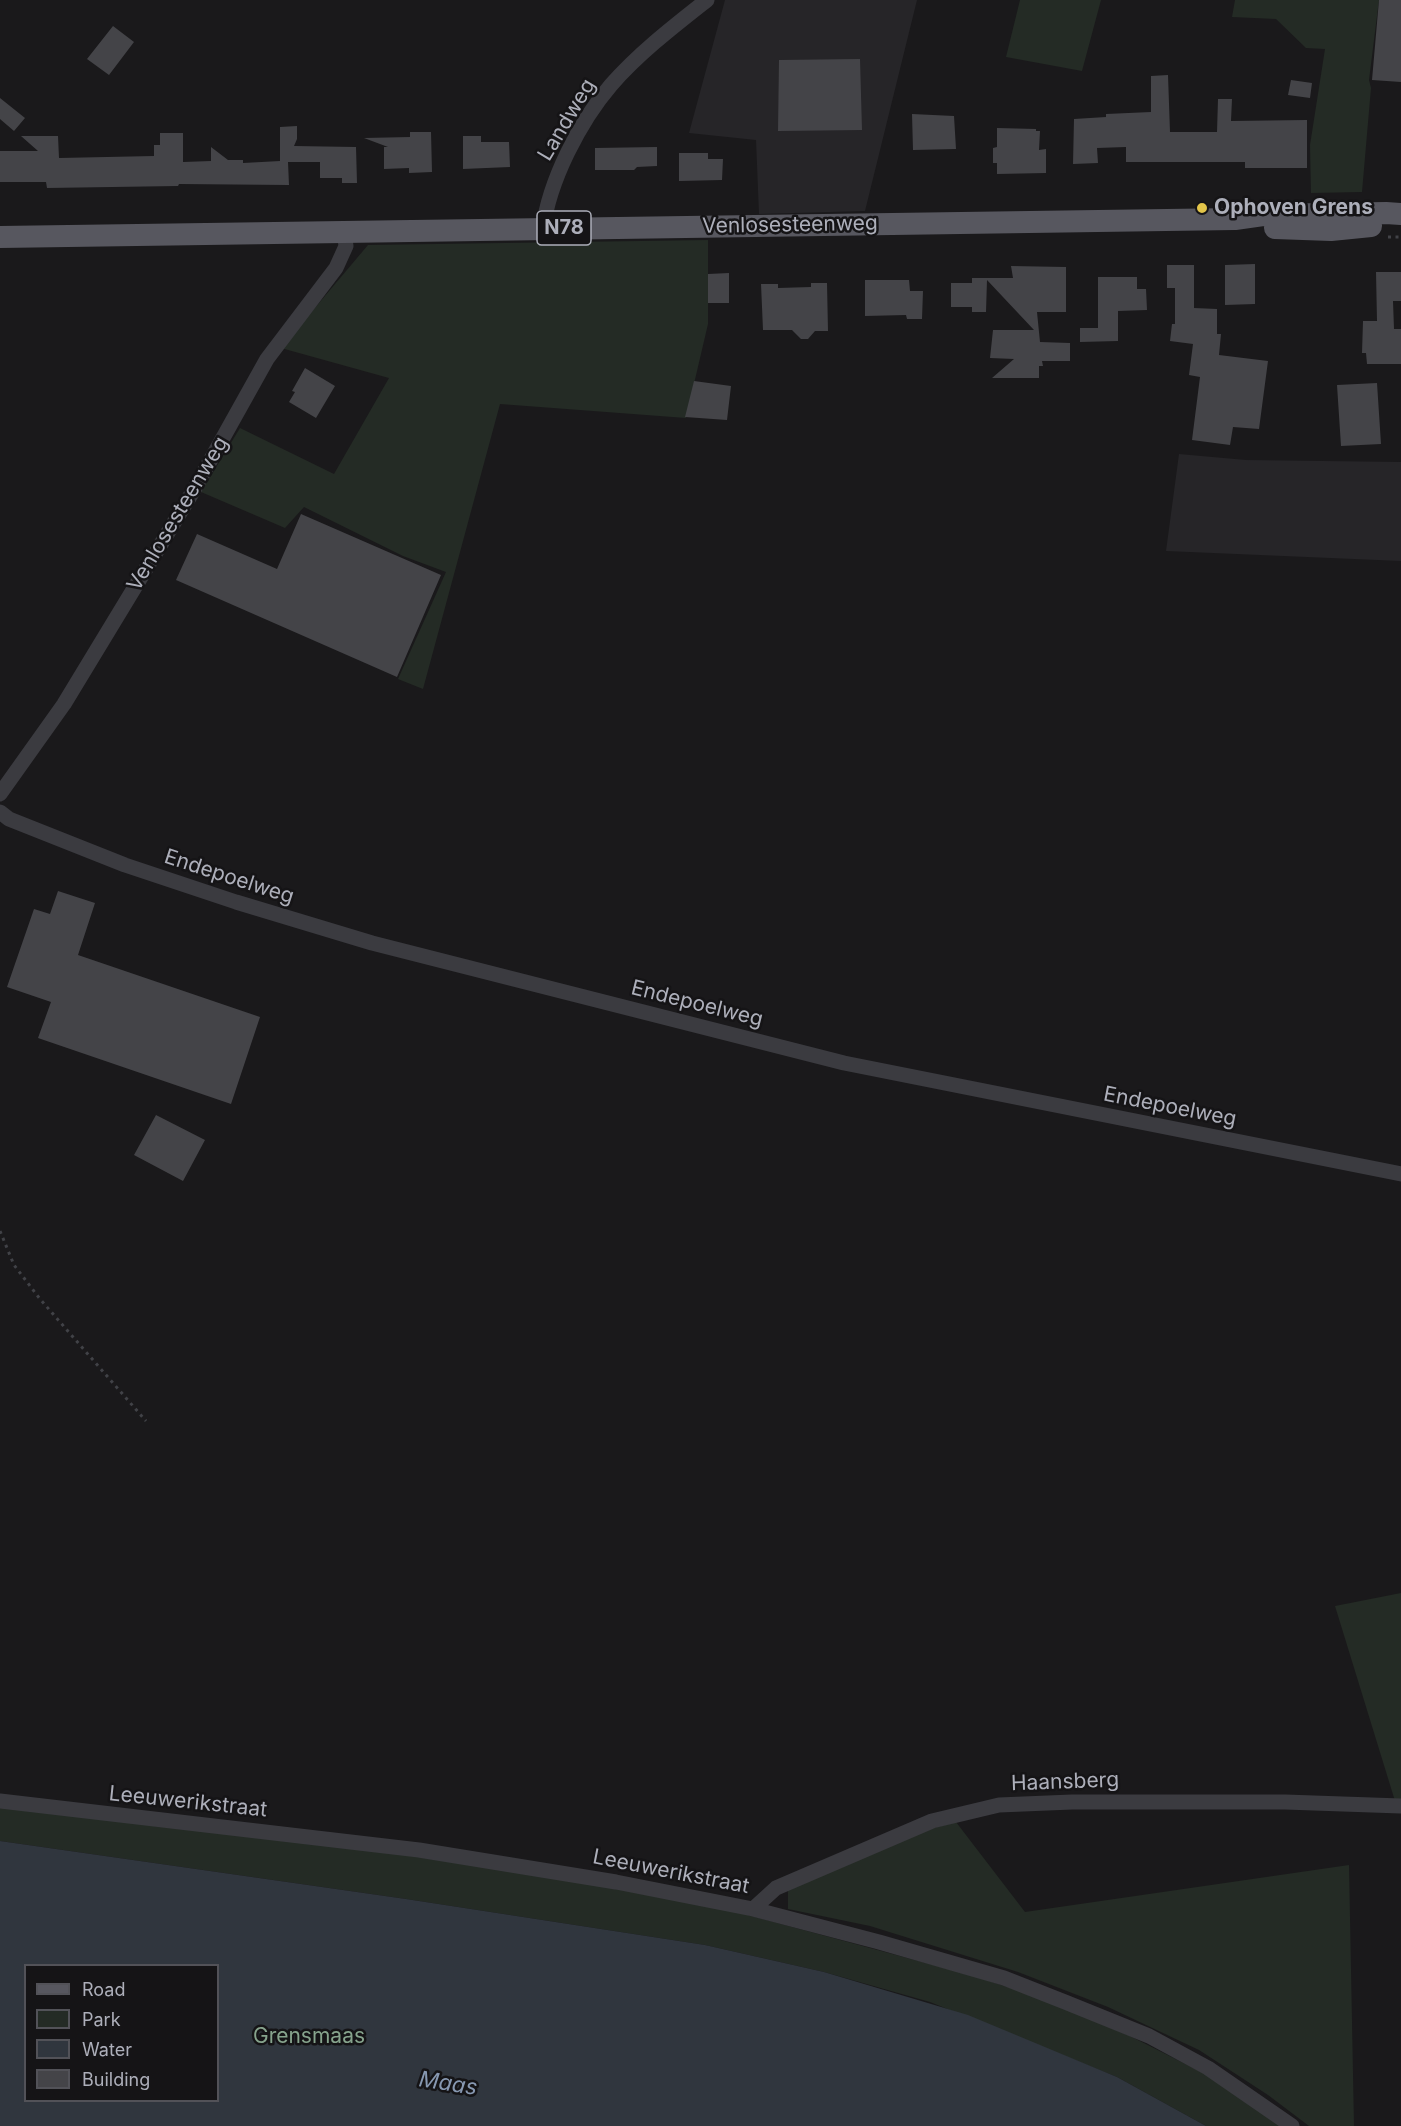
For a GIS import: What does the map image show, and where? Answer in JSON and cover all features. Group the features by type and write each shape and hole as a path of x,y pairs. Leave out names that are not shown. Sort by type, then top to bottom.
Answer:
{"main road":[{"name":"Venlosesteenweg","path":"0,237 1235,219 1263,215 1401,214"},
{"name":"Venlosesteenweg","path":"1235,219 1262,226 1310,230 1347,228 1401,220"}],"street":[{"name":"Landweg","path":"543,229 555,181 573,144 600,99 664,34 707,0"},
{"name":"Venlosesteenweg","path":"0,794 64,704 195,489 267,358 336,268 345,246 344,232"},
{"name":"Endepoelweg","path":"0,812 9,819 125,865 236,902 383,946 844,1063 1401,1174"},
{"name":"Leeuwerikstraat","path":"0,1801 419,1850 616,1882 753,1909 1004,1978 1065,2002 1149,2036 1208,2068 1292,2126"},
{"name":"Haansberg","path":"753,1909 776,1888 932,1821 999,1805 1072,1802 1285,1802 1401,1806"}],"path":[{"path":"0,1231 14,1265 40,1299 146,1421"}],"shaded area":[{"path":"725,0 917,0 865,211 759,214 756,140 689,133"},
{"path":"1179,454 1246,460 1401,462 1401,561 1166,551"}],"green space":[{"path":"1020,0 1101,0 1082,71 1006,57"},
{"path":"1235,0 1379,0 1369,80 1371,88 1362,192 1311,193 1310,145 1325,49 1306,48 1276,19 1232,17"},
{"path":"708,240 708,324 686,418 500,404 423,689 398,679 446,572 403,556 304,507 285,528 201,492 240,428 334,474 389,378 281,348 368,245"},
{"path":"1401,1593 1401,1801 1395,1801 1335,1606"},
{"path":"0,1806 343,1845 565,1879 733,1911 974,1976 1029,1994 1128,2035 1217,2080 1281,2126 1206,2126 1117,2077 930,2002 824,1972 705,1945 406,1899 0,1841"},
{"path":"956,1822 1025,1912 1349,1865 1354,2126 1309,2126 1268,2095 1199,2050 1108,2007 1018,1972 870,1926 788,1909 788,1890 899,1837"}],"water":[{"name":"Maas","path":"0,1841 406,1899 705,1945 824,1972 968,2015 1117,2077 1206,2126 0,2126"}],"building":[{"path":"1379,0 1401,0 1401,82 1372,80"},
{"path":"113,26 134,42 109,75 87,59"},
{"path":"860,59 862,130 778,131 779,60"},
{"path":"1168,75 1170,132 1217,132 1218,99 1232,99 1231,121 1307,120 1307,168 1245,168 1245,162 1126,162 1126,147 1097,148 1098,163 1073,164 1074,119 1106,117 1106,114 1151,112 1151,76"},
{"path":"1291,80 1312,83 1310,98 1288,95"},
{"path":"0,98 25,118 14,131 0,119"},
{"path":"912,114 954,116 956,149 913,150"},
{"path":"297,126 297,139 294,146 356,147 357,183 342,183 342,178 320,178 320,162 288,162 289,185 179,184 178,186 47,188 46,182 0,182 0,151 38,151 21,136 58,136 59,158 154,156 154,145 160,145 160,133 183,133 183,162 211,161 211,147 228,160 243,160 243,163 280,161 280,127"},
{"path":"997,128 1040,131 1039,150 1046,149 1046,173 997,174 997,163 993,163 993,148 997,147"},
{"path":"410,132 431,132 432,172 409,173 409,168 384,169 384,147 388,147 364,138 410,137"},
{"path":"463,136 481,136 481,142 509,142 510,167 463,169"},
{"path":"657,147 657,166 637,167 634,170 595,170 595,148"},
{"path":"679,153 708,153 708,159 723,159 722,180 679,181"},
{"path":"1255,264 1255,304 1225,305 1225,265"},
{"path":"1167,265 1194,265 1194,308 1217,309 1217,334 1221,334 1219,355 1268,361 1259,429 1233,427 1230,445 1192,440 1200,377 1189,375 1193,344 1170,341 1172,324 1175,324 1175,288 1167,288"},
{"path":"1011,266 1066,267 1066,312 1037,312 1040,342 1070,343 1070,361 1042,361 1043,366 1039,366 1039,378 992,378 1014,359 990,358 993,330 1034,330 987,280 986,312 972,312 972,307 951,307 951,283 972,283 972,278 1013,278"},
{"path":"1376,272 1401,272 1401,301 1393,301 1394,329 1401,329 1401,364 1367,364 1366,353 1362,353 1363,321 1377,321"},
{"path":"729,273 729,303 708,303 708,274"},
{"path":"1098,277 1137,277 1137,289 1146,289 1147,310 1118,311 1118,341 1080,342 1080,328 1098,328"},
{"path":"865,280 909,280 910,291 923,291 922,319 907,319 906,315 865,316"},
{"path":"811,283 827,283 828,331 815,331 808,339 801,339 792,330 763,330 761,284 778,284 778,288 811,287"},
{"path":"305,368 335,386 316,418 289,402 295,392 292,391"},
{"path":"694,381 731,386 727,420 685,417"},
{"path":"1377,383 1381,444 1341,446 1337,385"},
{"path":"301,514 441,575 397,677 176,580 197,534 277,569"},
{"path":"58,891 95,903 78,955 260,1017 231,1104 38,1038 51,1002 7,987 34,909 50,914"},
{"path":"156,1115 205,1140 183,1181 134,1155"}],"place":[{"name":"Ophoven Grens","path":"1202,208"}],"park label":[{"name":"Grensmaas","path":"309,2037"}]}
